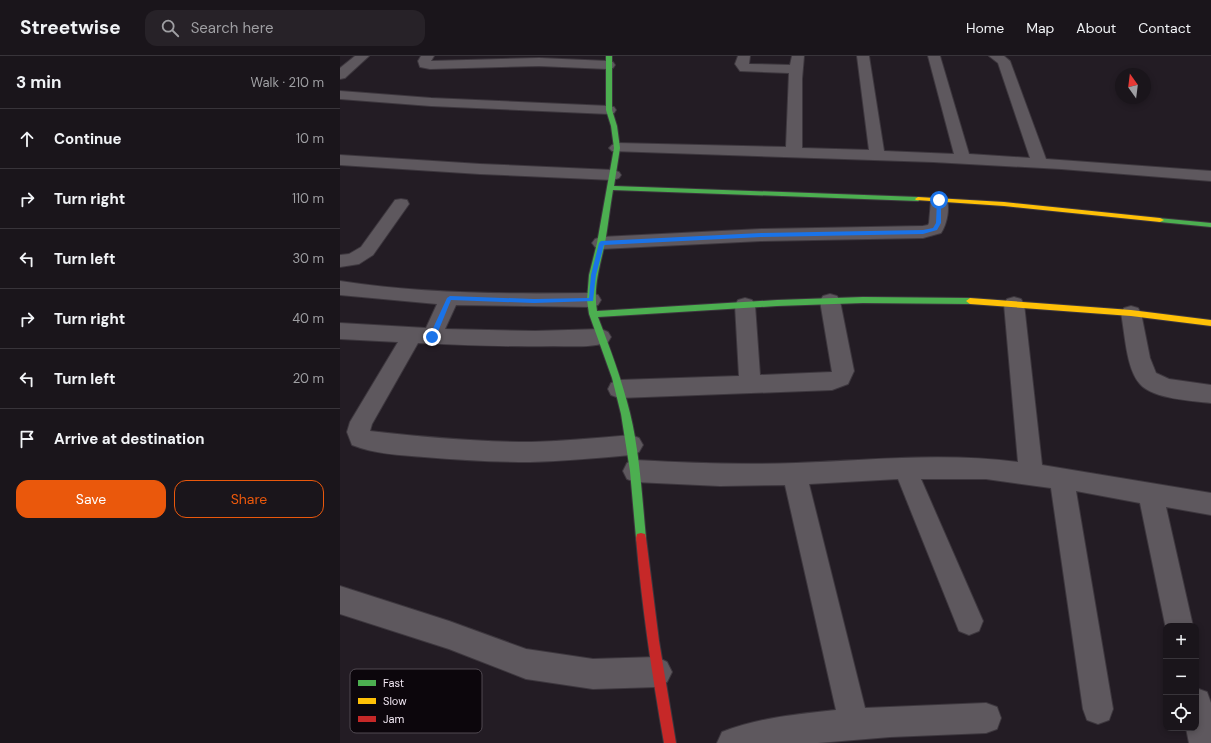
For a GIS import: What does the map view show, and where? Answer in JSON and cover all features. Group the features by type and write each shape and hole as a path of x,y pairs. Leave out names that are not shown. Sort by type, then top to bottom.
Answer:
{"street":[{"path":"340,75 363,56"},
{"path":"428,56 424,61 425,64 430,65 510,59 575,62 608,60 609,110 614,126 617,148 594,275 592,307 626,414 635,471 645,585 657,672 670,743"},
{"path":"744,56 742,64 746,68 797,63 794,111 794,152"},
{"path":"863,56 877,155"},
{"path":"934,56 963,159"},
{"path":"995,56 1004,61 1040,163"},
{"path":"340,95 431,102 609,110"},
{"path":"617,148 794,152 963,159 1040,163 1211,176"},
{"path":"340,160 612,181 1004,204 1211,225"},
{"path":"601,243 761,235 923,232 935,229 938,223 939,200"},
{"path":"340,280 346,260 367,251 401,204"},
{"path":"340,288 450,298 534,301 592,307 745,305 830,301 967,301 1131,313 1211,323"},
{"path":"450,298 361,422 358,432 360,438 368,441 442,449 500,451 554,451 631,445"},
{"path":"619,389 832,381 840,378 843,371 830,301"},
{"path":"1014,304 1031,474"},
{"path":"745,305 750,384"},
{"path":"1131,313 1142,369 1147,379 1158,385 1211,394"},
{"path":"340,330 422,336 504,339 601,337"},
{"path":"905,468 969,621"},
{"path":"635,471 720,475 795,474 905,468 986,468 1062,478 1211,504"},
{"path":"795,474 854,724"},
{"path":"1062,478 1098,709"},
{"path":"1151,494 1178,623"},
{"path":"340,600 448,635 526,664 593,674 657,672"},
{"path":"1199,716 1205,743"},
{"path":"733,743 755,737 813,728 854,724 986,718"}],"traffic: fast":[{"path":"609,56 609,110 614,126 617,148 601,243 593,275 591,300 593,314 616,378 626,414 635,471 641,538"},
{"path":"611,188 918,199"},
{"path":"1160,220 1211,225"},
{"path":"593,314 777,303 863,300 970,301"}],"traffic: slow":[{"path":"918,199 1004,204 1160,220"},
{"path":"970,301 1131,313 1211,323"}],"traffic: jam":[{"path":"641,538 653,641 670,743"}],"route":[{"path":"432,337 450,298 534,301 591,300 594,275 601,243 761,235 923,232 935,229 938,223 939,200"}]}
